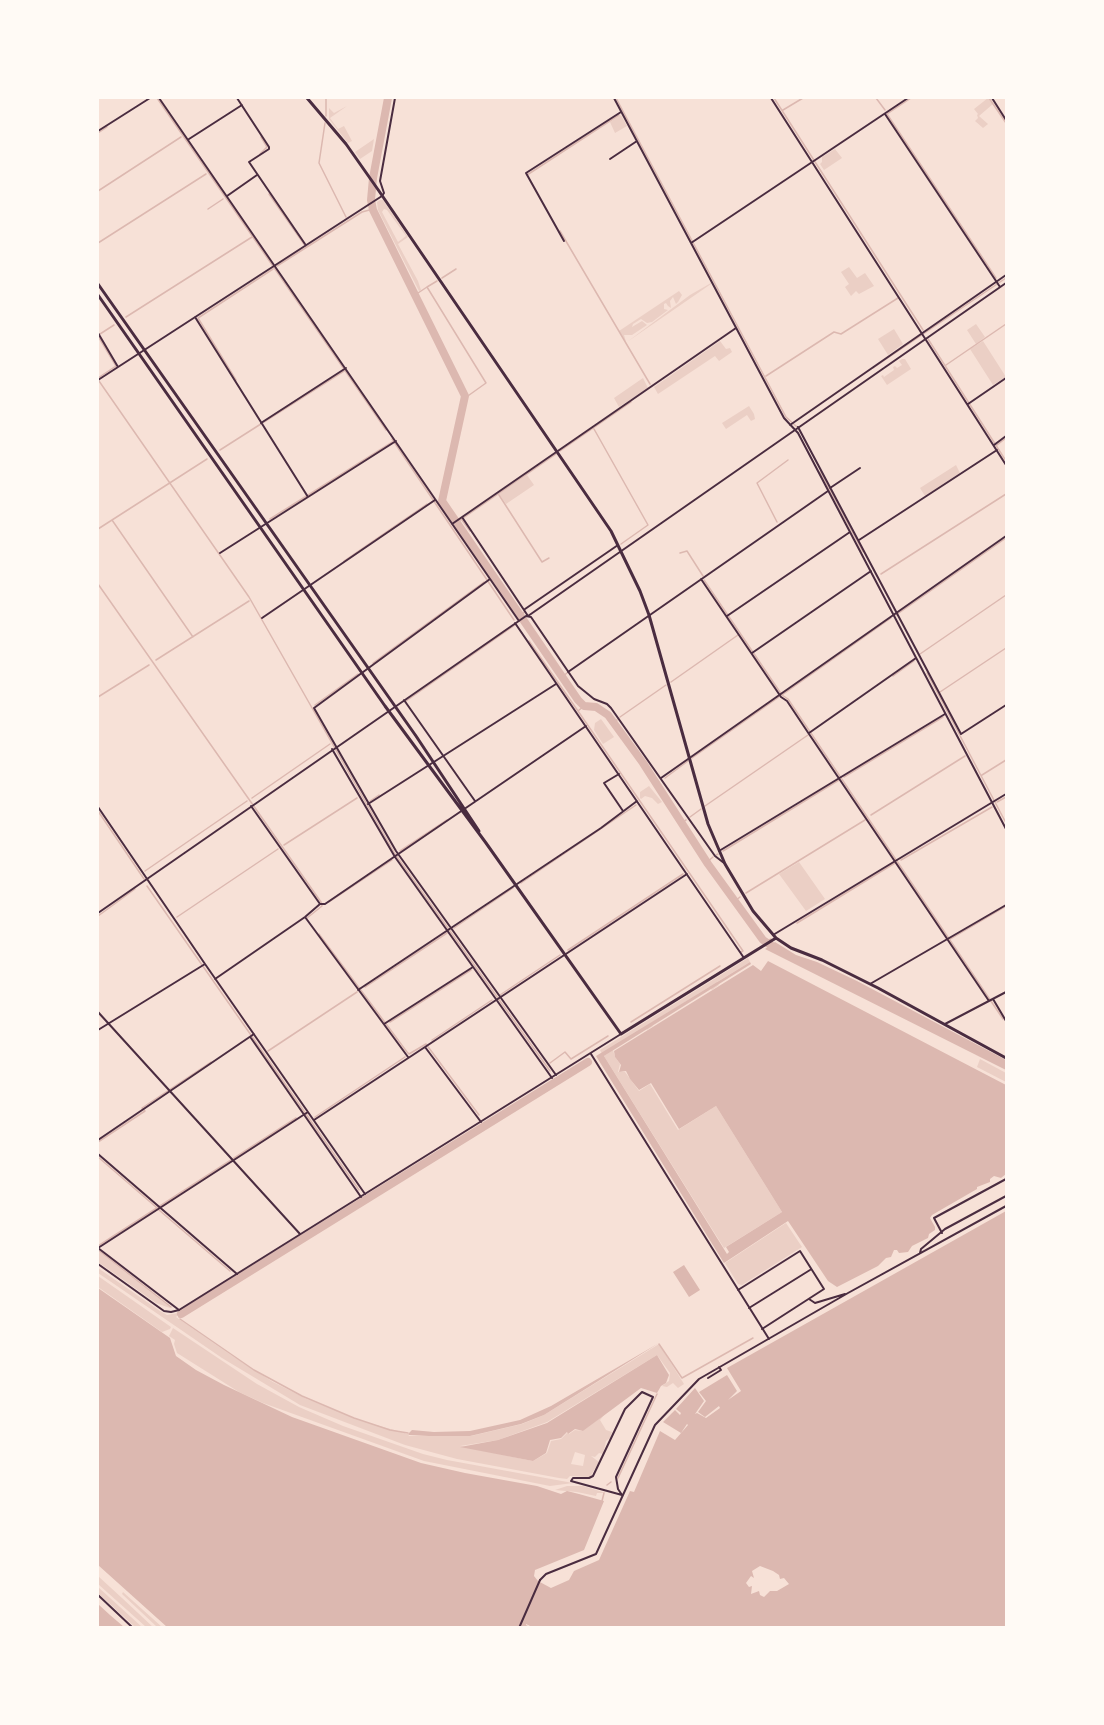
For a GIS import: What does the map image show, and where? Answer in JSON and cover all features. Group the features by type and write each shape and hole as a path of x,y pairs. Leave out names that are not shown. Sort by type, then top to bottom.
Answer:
{"main road":[{"path":"307,98 346,144 368,175 558,451 621,550 649,615 706,815 719,851 745,900 774,938 870,984 1006,1058"},
{"path":"98,284 395,706 486,843 621,1034 774,938"},
{"path":"98,296 389,710 464,810"}],"street":[{"path":"98,131 150,98"},
{"path":"159,98 518,621 557,684 744,958"},
{"path":"237,98 269,149 249,162 305,246"},
{"path":"98,380 382,196 384,193 380,181 395,98"},
{"path":"614,98 736,328 795,424 960,735 1006,829"},
{"path":"771,98 814,161 923,336 969,403 1006,465"},
{"path":"692,242 908,98"},
{"path":"992,98 1006,120"},
{"path":"188,139 242,105"},
{"path":"564,241 526,173 621,112"},
{"path":"885,114 998,284"},
{"path":"610,159 637,141"},
{"path":"227,196 257,175"},
{"path":"795,424 998,284 1006,275"},
{"path":"98,913 527,616 795,424 998,284 1006,283"},
{"path":"195,317 307,497"},
{"path":"452,524 736,328"},
{"path":"98,333 118,366"},
{"path":"262,423 345,368"},
{"path":"969,403 1006,378"},
{"path":"995,444 1006,436"},
{"path":"220,554 395,442"},
{"path":"857,541 997,450"},
{"path":"568,672 860,468"},
{"path":"829,489 871,571 896,613 916,658 945,713 960,735"},
{"path":"262,618 434,501"},
{"path":"462,518 526,610 527,616 568,672 584,692 611,708 715,856 725,864"},
{"path":"727,615 850,531"},
{"path":"661,778 1006,536"},
{"path":"526,610 618,545"},
{"path":"753,653 871,571"},
{"path":"488,580 314,708 334,748 396,855 552,1078"},
{"path":"702,580 780,694 841,777 1006,1021"},
{"path":"810,733 916,658"},
{"path":"368,804 557,684"},
{"path":"404,700 475,801"},
{"path":"960,735 1006,705"},
{"path":"719,851 945,713"},
{"path":"215,979 321,904 586,726"},
{"path":"334,748 396,855"},
{"path":"619,774 604,783 623,811"},
{"path":"774,938 896,860 1006,794"},
{"path":"359,989 638,801"},
{"path":"252,805 321,904"},
{"path":"98,807 361,1197"},
{"path":"314,1120 687,874"},
{"path":"870,984 1006,904"},
{"path":"305,917 408,1057"},
{"path":"449,929 473,967 556,1075"},
{"path":"98,1029 203,965"},
{"path":"385,1023 473,967"},
{"path":"944,1024 1006,992"},
{"path":"98,1012 300,1234"},
{"path":"98,1264 164,1311 179,1310 621,1034"},
{"path":"98,1140 252,1036"},
{"path":"426,1046 481,1122"},
{"path":"591,1053 769,1339"},
{"path":"306,1113 314,1120 365,1194"},
{"path":"179,1310 98,1248 306,1113"},
{"path":"98,1154 237,1274"},
{"path":"942,1233 934,1218 1006,1179"},
{"path":"920,1254 921,1250 942,1233 1006,1196"},
{"path":"519,1628 540,1580 546,1574 596,1554 646,1441 661,1417 692,1384 848,1293 1006,1206"},
{"path":"738,1290 800,1251 812,1269 824,1289 762,1329"},
{"path":"749,1308 812,1269"},
{"path":"809,1299 815,1303 848,1293"},
{"path":"708,1378 721,1370 719,1367"},
{"path":"642,1392 653,1397 616,1477 618,1489 622,1495 570,1480 593,1476 625,1409 642,1392"},
{"path":"98,1595 133,1628"}],"shaded area":[{"path":"988,98 993,104 979,116 988,124 983,128 975,121 978,114 974,109"},
{"path":"347,106 330,118 338,129 344,126 352,141 348,143 329,119 329,108 334,113"},
{"path":"621,115 627,126 615,133 610,122"},
{"path":"374,139 372,151 360,159 355,152"},
{"path":"835,149 842,158 824,170 820,164 822,157"},
{"path":"383,200 408,237 398,244 418,281 421,290 419,291 378,210 377,202","holes":["384,209 406,236 398,242 382,212"]},
{"path":"849,267 857,278 865,273 874,286 859,294 856,291 851,296 845,287 849,284 841,272"},
{"path":"711,284 627,342 690,295"},
{"path":"679,291 682,295 678,302 676,304 673,297 670,301 671,308 666,303 664,304 664,309 668,310 652,322 647,323 641,319 633,324 632,327 642,321 647,325 632,335 624,335 626,342 619,331"},
{"path":"976,324 985,337 976,344 967,330"},
{"path":"894,329 903,344 888,355 878,339"},
{"path":"720,341 726,349 730,348 732,352 719,361 715,356 658,394 654,387"},
{"path":"983,341 1006,377 993,385 970,349"},
{"path":"905,359 911,369 887,385 881,376 884,377 894,370 893,367 897,368 902,365 899,361"},
{"path":"643,378 648,388 619,407 614,398"},
{"path":"749,406 755,419 751,421 747,415 726,429 722,423"},
{"path":"956,465 960,473 925,496 920,488"},
{"path":"527,475 534,485 506,504 499,494"},
{"path":"601,719 614,737 603,744 594,730 595,723"},
{"path":"649,786 662,802 658,804 652,798 645,796 640,798 640,792"},
{"path":"799,862 825,899 806,911 779,874"},
{"path":"775,942 796,955 857,981 1006,1060 1006,1070 765,949"},
{"path":"748,958 750,962 717,982 719,985 712,990 709,987 651,1023 653,1026 647,1030 645,1027 602,1054 600,1050"},
{"path":"768,961 1006,1085 1006,1174 1001,1178 994,1176 990,1182 977,1187 932,1215 930,1218 935,1230 929,1234 928,1238 912,1246 908,1252 899,1253 894,1250 891,1257 886,1258 878,1266 837,1287 828,1281 788,1221 724,1263 596,1056 750,962 751,964 604,1056 727,1254 729,1252 726,1247 782,1212 716,1106 679,1129 651,1083 639,1090 626,1071 619,1072 621,1065 614,1051 753,965 761,971"},
{"path":"613,1050 620,1064 618,1072 625,1072 639,1091 650,1084 678,1130 716,1106 782,1212 724,1248 604,1056"},
{"path":"980,1059 1006,1073 1006,1082 977,1067"},
{"path":"1006,1211 1006,1627 534,1628 526,1624 530,1627 167,1627 98,1565 98,1288 170,1338 176,1356 196,1370 292,1417 421,1463 537,1486 561,1494 567,1491 604,1501 584,1550 535,1570 534,1576 538,1581 551,1588 569,1580 574,1571 599,1560 630,1491 634,1492 660,1431 675,1440 688,1425 681,1433 663,1422 675,1410 680,1415 681,1413 676,1409 695,1388 704,1401 695,1414 706,1418 720,1408 719,1406 705,1417 698,1412 706,1401 699,1392 727,1375 737,1391 728,1400 741,1391 727,1368","holes":["760,1566 773,1571 789,1584 777,1591 770,1591 764,1597 759,1591 751,1594 752,1586 749,1587 746,1583 751,1576 754,1578 752,1571"]},
{"path":"786,1223 802,1247 742,1285 738,1284 725,1263"},
{"path":"98,1251 170,1308 156,1303 98,1262"},
{"path":"684,1265 700,1290 689,1297 673,1272"},
{"path":"98,1268 167,1315 178,1313 176,1317 273,1382 307,1399 362,1421 409,1436 471,1436 522,1424 544,1415 659,1344 684,1384 678,1388 673,1383 667,1387 662,1386 669,1381 670,1373 657,1355 547,1422 498,1440 460,1446 533,1461 547,1453 551,1441 561,1439 567,1433 575,1430 583,1431 605,1414 600,1420 606,1430 612,1432 606,1441 603,1454 591,1456 599,1462 590,1477 559,1478 457,1459 405,1445 300,1405 222,1358 98,1273","holes":["575,1452 585,1455 583,1466 571,1464"]},
{"path":"98,1276 171,1327 170,1329 162,1332 98,1287"},
{"path":"173,1328 257,1384 299,1407 343,1426 447,1460 573,1483 550,1486 424,1461 263,1403 239,1392 177,1353 175,1340 169,1336"},
{"path":"659,1343 544,1415 521,1424 470,1436 408,1434 412,1430 470,1431 520,1420 551,1406"},
{"path":"657,1355 669,1375 666,1383 657,1393 641,1388 583,1431 575,1429 568,1434 567,1432 561,1438 550,1440 546,1453 533,1461 460,1447 498,1440 547,1423"},
{"path":"567,1486 583,1486 606,1493 597,1493 596,1496 555,1490"},
{"path":"98,1576 153,1627 146,1627 98,1584"},
{"path":"98,1587 142,1627 135,1627 98,1593"},
{"path":"123,1592 162,1627 157,1627 122,1594"},
{"path":"98,1604 124,1627 99,1626"}],"waterway":[{"path":"157,98 386,430"},
{"path":"326,98 326,116"},
{"path":"388,98 373,178 371,200 373,210 465,396 442,501 578,700 584,706 596,707 608,715 643,763 708,864 763,940 778,950"},
{"path":"616,98 786,417 797,427"},
{"path":"774,98 923,330"},
{"path":"783,110 803,98"},
{"path":"876,98 885,110"},
{"path":"911,98 887,114 996,278"},
{"path":"989,98 1006,123"},
{"path":"527,175 619,115"},
{"path":"325,123 319,163 346,217"},
{"path":"98,133 107,127"},
{"path":"98,191 181,137"},
{"path":"260,154 267,147 261,137"},
{"path":"98,243 206,174"},
{"path":"269,194 306,247"},
{"path":"208,209 223,199"},
{"path":"277,266 362,212 373,209"},
{"path":"560,231 650,384"},
{"path":"126,317 252,237"},
{"path":"236,380 198,318 273,269"},
{"path":"442,278 456,269"},
{"path":"873,368 1006,278"},
{"path":"427,287 437,281"},
{"path":"415,295 427,287 486,383 465,398"},
{"path":"766,376 834,332 841,334 898,298"},
{"path":"946,365 1006,324"},
{"path":"100,334 114,325"},
{"path":"98,336 116,366 98,378"},
{"path":"928,339 1006,461"},
{"path":"220,450 344,371"},
{"path":"99,381 249,597 395,854 550,1071"},
{"path":"560,451 631,402"},
{"path":"594,429 648,525 621,544"},
{"path":"997,445 1006,438"},
{"path":"392,439 514,620"},
{"path":"270,519 394,441"},
{"path":"456,523 556,454"},
{"path":"98,529 207,459"},
{"path":"777,522 757,483 788,460"},
{"path":"820,472 863,552"},
{"path":"881,574 1006,494"},
{"path":"499,495 542,562 549,558"},
{"path":"344,561 427,504"},
{"path":"112,520 193,637"},
{"path":"462,520 470,531"},
{"path":"896,615 1006,538"},
{"path":"680,553 687,551 703,576"},
{"path":"704,580 782,695 788,699 1003,1019"},
{"path":"373,663 484,582"},
{"path":"98,584 321,902 322,906 307,918"},
{"path":"920,654 1006,595"},
{"path":"156,660 249,601"},
{"path":"521,617 525,611"},
{"path":"782,695 891,618"},
{"path":"406,701 515,625"},
{"path":"671,682 738,635"},
{"path":"529,641 578,711"},
{"path":"940,692 1006,648"},
{"path":"893,676 914,661"},
{"path":"98,697 149,665"},
{"path":"562,677 567,673"},
{"path":"927,673 1006,823"},
{"path":"315,705 358,674"},
{"path":"620,717 666,685"},
{"path":"692,758 779,697"},
{"path":"584,706 578,711 743,951 741,952"},
{"path":"844,777 943,717"},
{"path":"613,722 617,720"},
{"path":"705,806 808,735"},
{"path":"252,798 330,744"},
{"path":"871,815 965,756"},
{"path":"982,775 1006,760"},
{"path":"665,778 688,761"},
{"path":"723,851 839,780"},
{"path":"370,801 379,795"},
{"path":"997,802 1006,797"},
{"path":"284,845 357,798"},
{"path":"145,871 247,801"},
{"path":"521,883 636,805"},
{"path":"901,860 992,807"},
{"path":"690,817 701,809"},
{"path":"98,811 144,879"},
{"path":"400,851 447,820"},
{"path":"681,823 686,820"},
{"path":"746,893 865,820"},
{"path":"177,917 278,849"},
{"path":"707,862 713,857"},
{"path":"329,902 392,860"},
{"path":"797,923 895,863"},
{"path":"568,950 683,874"},
{"path":"147,886 359,1190"},
{"path":"454,928 513,888"},
{"path":"98,916 135,889"},
{"path":"735,901 740,897"},
{"path":"950,939 1006,906"},
{"path":"365,987 447,933"},
{"path":"319,934 407,1052 409,1054 426,1044 479,1115"},
{"path":"766,942 771,939"},
{"path":"500,995 560,955"},
{"path":"631,1022 720,966"},
{"path":"390,1022 471,970"},
{"path":"268,1051 357,992"},
{"path":"432,1040 492,1000"},
{"path":"550,1063 565,1052 571,1059 608,1036"},
{"path":"315,1117 405,1057"},
{"path":"98,1142 145,1111 142,1108 211,1062"},
{"path":"181,1314 588,1062"},
{"path":"98,1246 296,1118"},
{"path":"98,1157 156,1207"},
{"path":"159,1210 230,1271"},
{"path":"98,1250 171,1307"},
{"path":"180,1319 254,1370 302,1396 354,1418 390,1430 408,1433"},
{"path":"659,1344 682,1378 753,1338"},
{"path":"618,1478 657,1394"},
{"path":"607,1485 611,1482"},
{"path":"602,1501 604,1493"}]}
